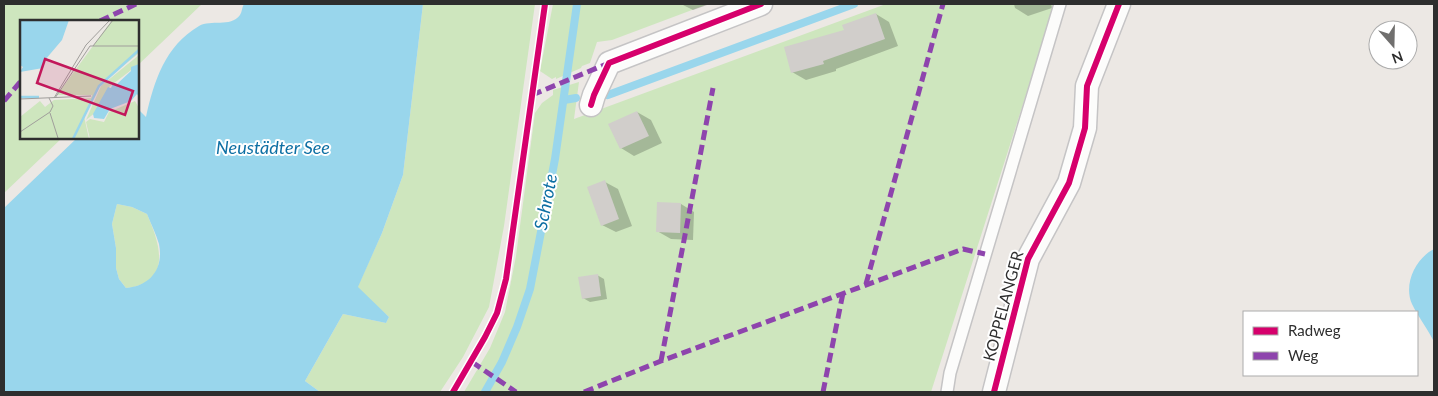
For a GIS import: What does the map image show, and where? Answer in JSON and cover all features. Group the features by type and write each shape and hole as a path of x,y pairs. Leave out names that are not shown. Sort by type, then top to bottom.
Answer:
{"street":[{"path":"591,104 609,63 761,4"},
{"name":"KOPPELANGER","path":"994,392 1028,259 1069,183 1085,128 1087,86 1119,4"}],"lane":[{"path":"947,392 956,355 1060,4"}],"green space":[{"path":"4,4 202,4 139,64 139,20 20,20 20,139 61,139 4,193"},
{"path":"423,4 535,4 504,226 489,307 463,357 440,392 320,392 305,381 343,314 386,323 389,317 357,288 382,233 403,175"},
{"path":"553,4 708,4 612,40 597,42 590,63 556,79 556,77 552,79 540,71"},
{"path":"886,4 1055,4 931,392 464,392 490,348 505,312 516,256 535,113 542,103 553,95 553,90 579,82 574,119"},
{"path":"117,204 132,207 147,214 158,249 159,260 157,270 151,279 141,285 126,288 119,279 116,268 116,248 112,224"}],"water":[{"name":"Neustädter See","path":"244,4 423,4 403,175 382,233 358,287 389,317 386,323 343,314 305,381 320,392 4,392 4,208 76,139 139,139 139,110 146,117 157,78 169,54 187,34 199,26 231,21 241,14","holes":["117,204 132,207 147,214 158,240 159,261 153,275 148,280 135,287 126,288 119,279 116,268 116,248 112,224"]},
{"path":"1434,249 1434,342 1418,314 1418,311 1412,304 1409,288 1413,272 1428,253"}],"building":[{"path":"876,13 885,39 823,61 824,64 791,73 784,47 844,30 842,25"},
{"path":"637,111 649,136 620,149 608,124"},
{"path":"605,180 619,219 601,226 587,187"},
{"path":"657,202 681,203 680,233 656,232"},
{"path":"598,274 601,296 582,299 578,277"}],"waterway":[{"name":"Schrote","path":"485,392 502,362 530,289 555,159 577,4"},
{"path":"608,95 854,4"},
{"path":"564,100 576,98"}],"marked path":[{"path":"102,20 136,4"},
{"path":"866,284 943,4"},
{"path":"532,95 609,63"},
{"path":"4,101 20,82"},
{"path":"661,361 713,88"},
{"path":"584,392 661,361 963,249 985,254"},
{"path":"823,392 843,293"},
{"path":"472,362 516,392"}],"cycle path":[{"path":"453,392 497,313 506,279 545,4"},
{"path":"591,105 609,63 761,4"},
{"path":"994,392 1028,259 1069,183 1085,128 1087,86 1119,4"}]}
